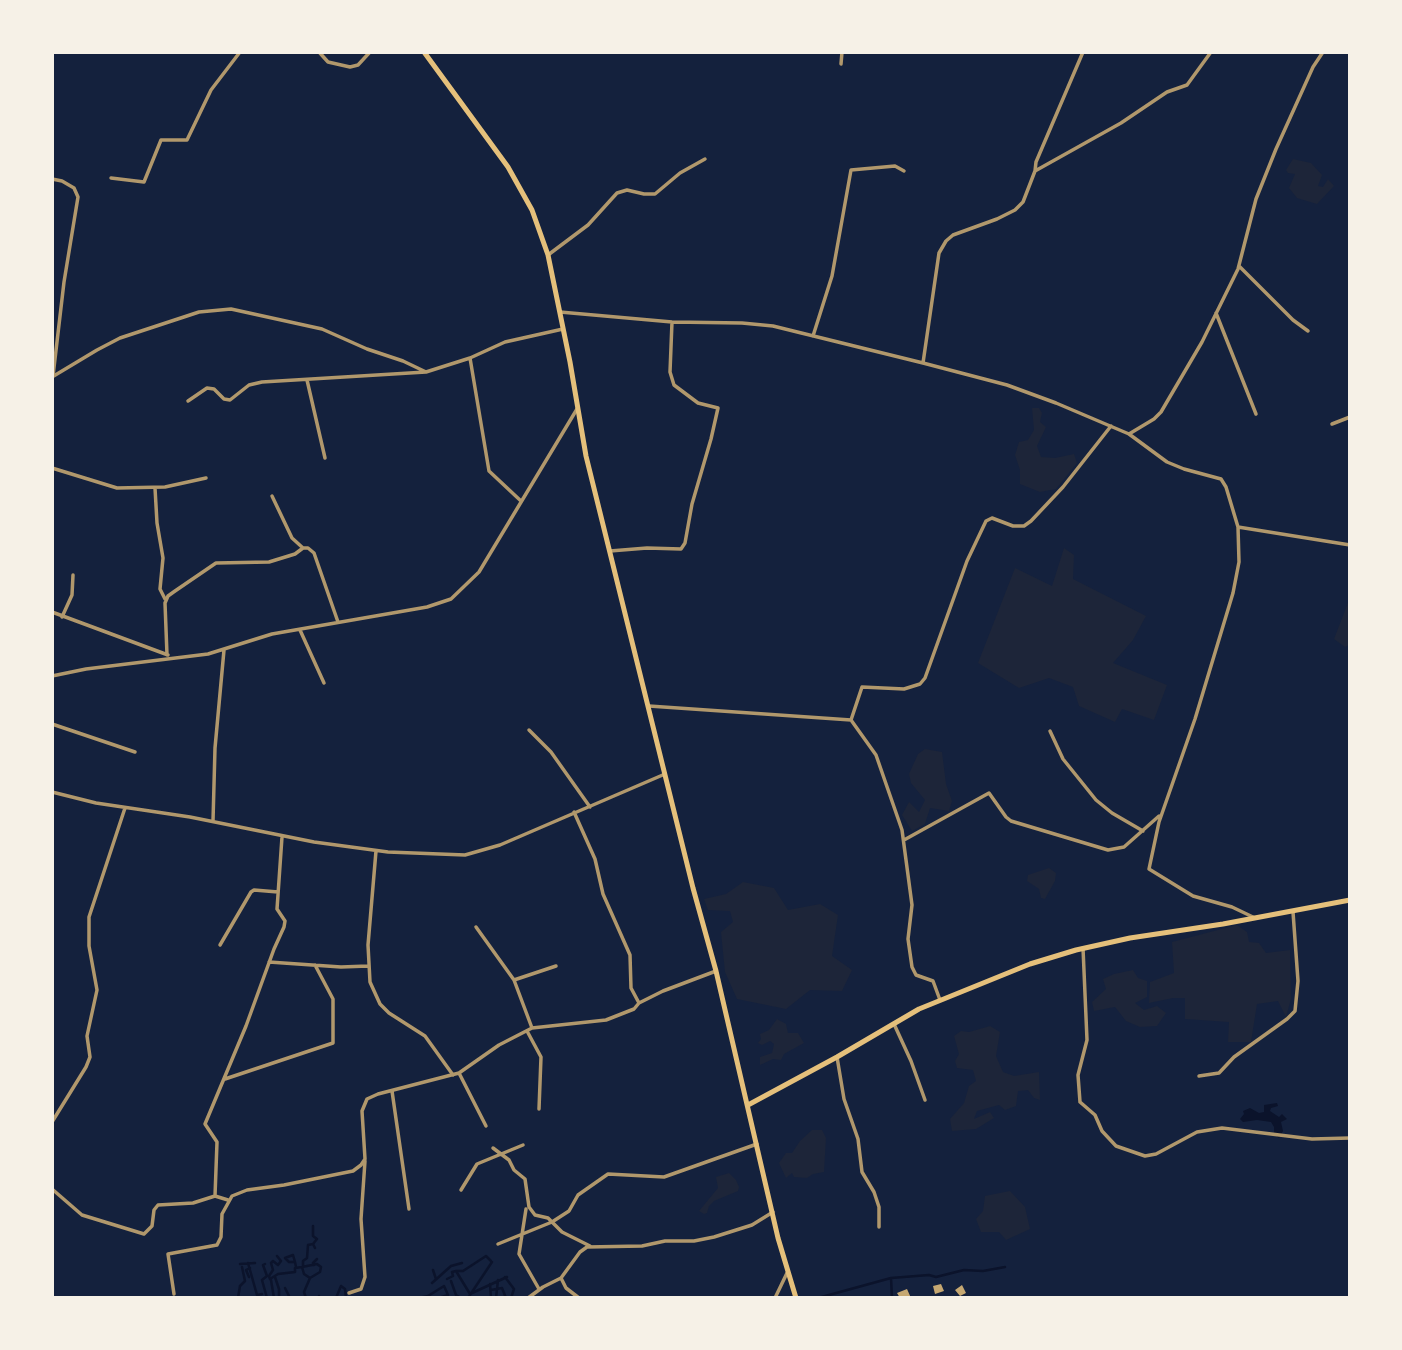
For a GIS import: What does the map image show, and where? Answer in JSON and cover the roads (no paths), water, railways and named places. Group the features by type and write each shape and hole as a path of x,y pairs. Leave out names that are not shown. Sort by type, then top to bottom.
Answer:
{"main road":[{"path":"424,52 508,167 532,210 548,255 586,456 716,971 787,1273 796,1297"},
{"path":"748,1105 917,1010 1030,964 1083,948 1349,900"}],"street":[{"path":"111,178 144,182 160,140 187,140 211,90 240,52"},
{"path":"319,52 328,62 350,67 358,65 370,52"},
{"path":"841,64 842,52"},
{"path":"923,363 939,253 953,235 1015,210 1023,202 1035,171 1035,162 1083,52"},
{"path":"1035,171 1082,146 1167,92 1187,85 1211,52"},
{"path":"1129,434 1161,412 1216,313 1239,266 1264,179 1280,139 1321,55 1316,52"},
{"path":"548,255 588,225 617,193 627,190 655,194 680,173 705,159"},
{"path":"813,336 831,276 850,170 895,166 904,171"},
{"path":"52,179 74,188 78,197 64,282 53,376"},
{"path":"1239,266 1293,320 1308,331"},
{"path":"53,376 120,338 199,312 231,309 322,329 426,372"},
{"path":"560,312 672,322 773,326 923,363 1007,385 1129,434 1167,462 1221,479 1238,527 1239,562 1233,593 1195,719 1162,813 1149,869 1192,895 1243,910 1255,918"},
{"path":"1216,313 1256,414"},
{"path":"610,551 681,549 685,543 692,504 718,408 698,403 674,385 670,372 672,322"},
{"path":"188,401 207,388 214,389 224,399 230,400 249,385 262,382 426,372 470,358 505,342 563,328"},
{"path":"470,358 489,471 522,501"},
{"path":"307,380 325,458"},
{"path":"52,676 208,654 272,634 427,607 451,599 479,572 577,409"},
{"path":"1332,424 1349,417"},
{"path":"850,720 862,687 904,689 920,684 925,678 967,561 986,521 992,518 1013,526 1024,526 1063,487 1111,426"},
{"path":"52,467 117,488 155,488 206,478"},
{"path":"155,488 163,558 160,589 166,600 167,655"},
{"path":"272,496 289,534 303,548 314,553 338,622"},
{"path":"1238,527 1349,545"},
{"path":"166,600 216,563 269,562 295,554 303,548"},
{"path":"62,617 72,595 73,575"},
{"path":"52,612 173,657"},
{"path":"300,630 324,683"},
{"path":"213,821 214,759 224,650"},
{"path":"649,706 850,720 876,755 904,840 912,905 908,939 912,967 916,975 933,981 940,1000"},
{"path":"52,724 135,752"},
{"path":"529,730 551,752 590,807"},
{"path":"1050,731 1063,758 1096,800 1143,831"},
{"path":"53,793 125,808 213,821 282,837 376,851 465,855 500,845 665,774"},
{"path":"904,840 989,793 1011,821 1108,850 1124,846 1162,813"},
{"path":"52,1122 90,1057 87,1036 97,990 89,946 89,917 125,808"},
{"path":"574,812 595,859 603,894 630,955 631,988 639,1003"},
{"path":"215,1196 217,1142 205,1124 284,927 285,921 277,909 282,837"},
{"path":"376,851 368,966 370,982 380,1004 389,1013 425,1036 453,1075"},
{"path":"220,945 251,892 278,892"},
{"path":"1199,1076 1219,1073 1234,1057 1287,1019 1295,1010 1298,981 1292,910"},
{"path":"476,927 514,980 541,1057 539,1109"},
{"path":"1083,948 1087,1040 1078,1075 1080,1102 1095,1115 1102,1131 1116,1146 1145,1156 1156,1154 1198,1132 1222,1128 1312,1139 1349,1138"},
{"path":"269,962 368,966"},
{"path":"225,1079 333,1043 333,999 314,965"},
{"path":"514,980 556,966"},
{"path":"349,1293 361,1289 365,1277 361,1219 365,1159 362,1120 364,1104 378,1094 459,1073 499,1045 529,1029 606,1020 634,1009 639,1003 692,979 716,971"},
{"path":"894,1024 925,1100"},
{"path":"837,1057 844,1099 858,1139 862,1172 880,1211 879,1227"},
{"path":"459,1073 486,1126"},
{"path":"392,1091 409,1209"},
{"path":"498,1244 552,1222 569,1211 578,1195 608,1174 664,1177 757,1144"},
{"path":"461,1191 477,1164 523,1145"},
{"path":"493,1148 509,1160 514,1170 525,1179 529,1207 535,1216 548,1218 562,1232 592,1247"},
{"path":"174,1294 168,1254 217,1245 221,1237 222,1214 228,1200 238,1192 353,1171 365,1159"},
{"path":"52,1189 82,1215 144,1234 152,1226 154,1210 158,1205 193,1203 215,1196 228,1200"},
{"path":"526,1209 519,1254 540,1289"},
{"path":"528,1297 561,1279 580,1252 592,1247 694,1241 752,1225 773,1212"},
{"path":"775,1297 787,1273"},
{"path":"561,1279 566,1288 579,1297"}],"waterway":[{"path":"313,1226 313,1236 317,1239 313,1244 315,1248"},
{"path":"303,1266 308,1245 313,1244"},
{"path":"295,1262 289,1262 285,1258 293,1255 295,1262 296,1267"},
{"path":"277,1256 281,1261 278,1265 273,1261 271,1263 273,1270 270,1279 278,1274 295,1272 295,1268 302,1267 304,1274 310,1278"},
{"path":"470,1294 456,1271 463,1271 486,1256 491,1261"},
{"path":"314,1265 317,1259"},
{"path":"468,1298 492,1262"},
{"path":"248,1263 257,1295 262,1294"},
{"path":"240,1264 255,1263"},
{"path":"432,1283 451,1266 462,1263"},
{"path":"265,1264 263,1265 267,1276 262,1280 267,1298"},
{"path":"302,1267 317,1264 321,1267 320,1272 310,1278 304,1292 306,1298"},
{"path":"238,1298 240,1286 245,1281 242,1267"},
{"path":"818,1298 891,1278 929,1275 936,1277 964,1270 983,1271 1005,1267"},
{"path":"249,1277 246,1270 250,1268"},
{"path":"433,1270 436,1279"},
{"path":"447,1279 456,1271"},
{"path":"275,1277 279,1298"},
{"path":"505,1277 514,1289 511,1298"},
{"path":"472,1293 507,1277"},
{"path":"891,1278 892,1298"},
{"path":"271,1280 274,1298"},
{"path":"496,1298 498,1280"},
{"path":"451,1281 456,1295 461,1298"},
{"path":"490,1284 491,1298"},
{"path":"336,1298 341,1286 345,1289 346,1298"},
{"path":"419,1298 444,1286 448,1295 439,1298"},
{"path":"285,1288 290,1298"},
{"path":"491,1290 502,1288 506,1298"}]}
